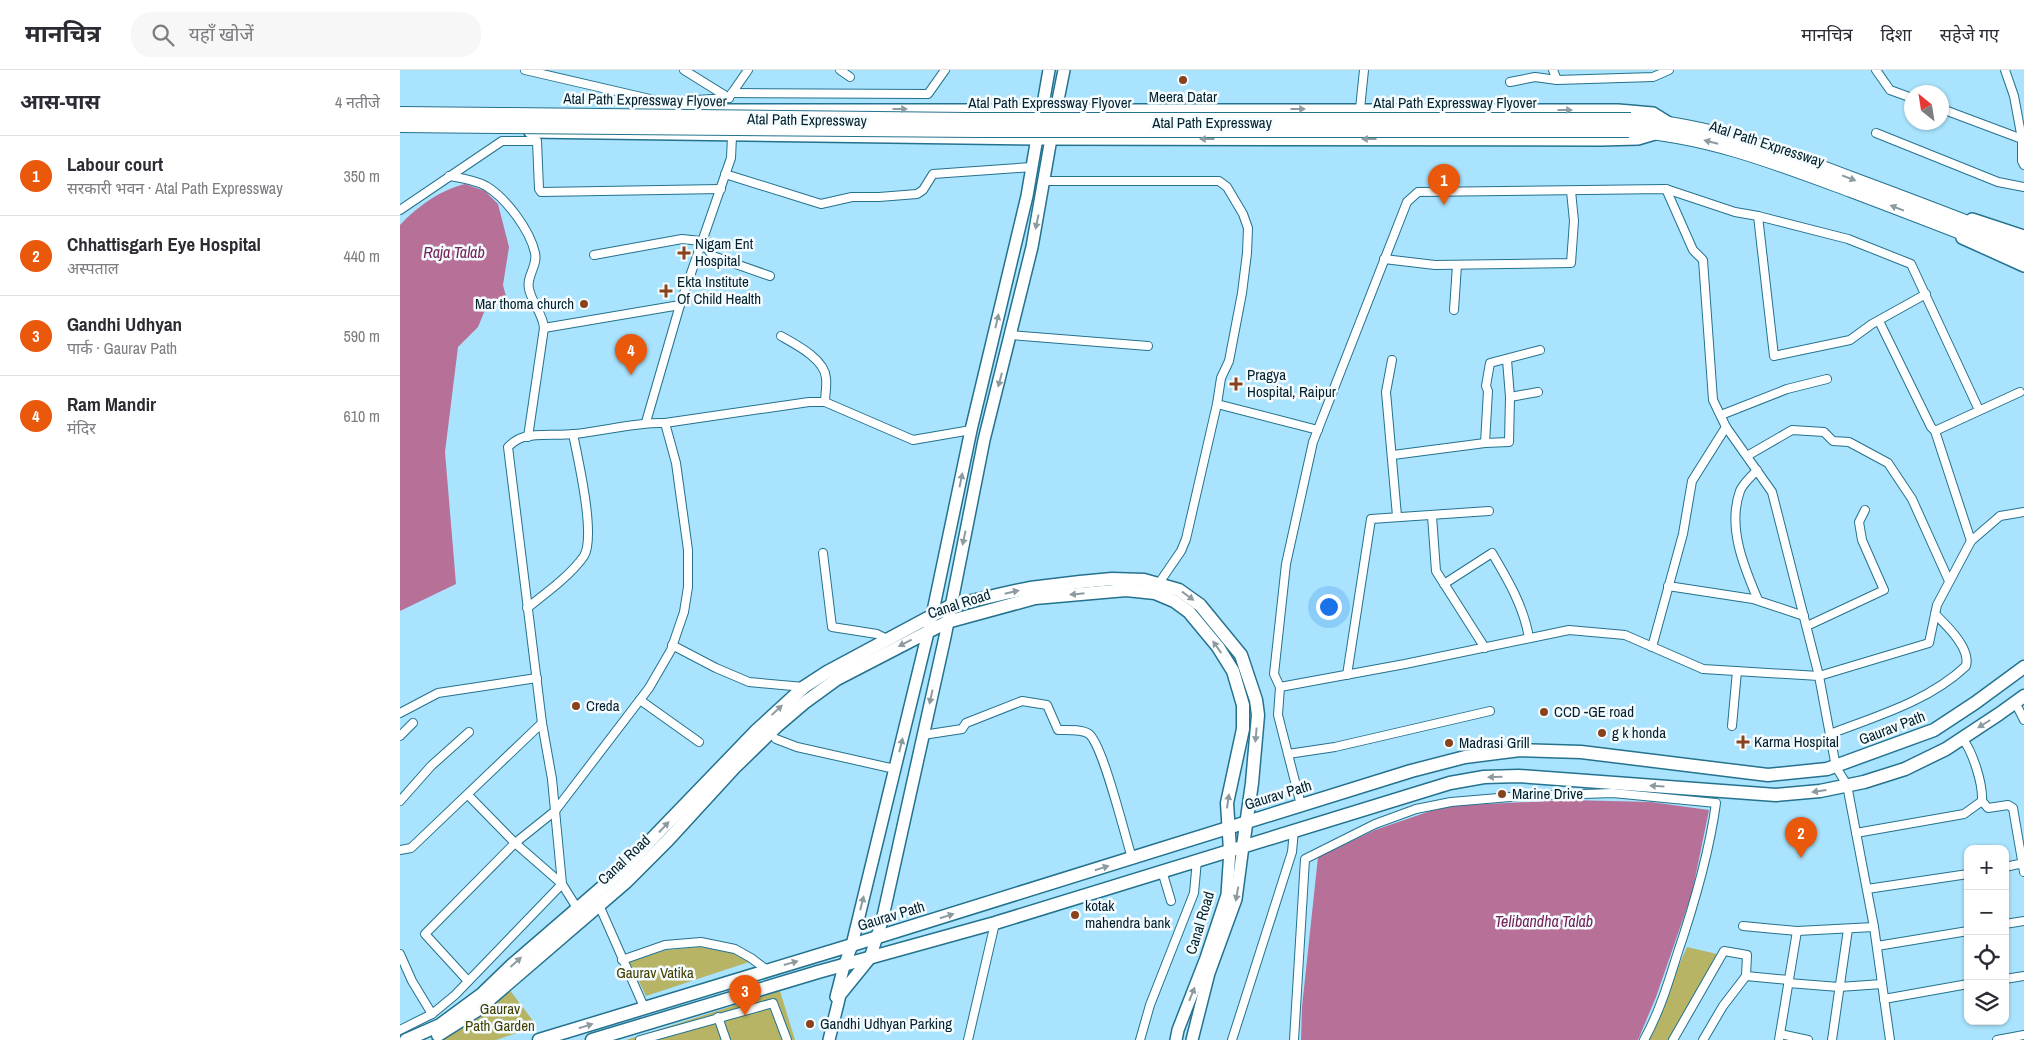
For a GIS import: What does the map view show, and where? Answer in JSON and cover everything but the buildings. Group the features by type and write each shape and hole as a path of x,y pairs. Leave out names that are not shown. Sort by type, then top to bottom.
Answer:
{"highway":[{"path":"400,114 430,120"},
{"path":"400,125 430,120"},
{"name":"Atal Path Expressway Flyover","path":"430,120 968,120 1630,125 1666,128"},
{"name":"Atal Path Expressway","path":"1666,128 1736,149 1929,214 1978,233"},
{"path":"1978,233 2024,245"},
{"path":"1978,233 2024,257"}],"main road":[{"path":"406,1040 440,1025 482,994 622,871 756,731 804,687 827,672 950,606 1030,588 1112,579 1144,580 1157,588 1179,590 1200,605 1241,655 1256,700 1258,715 1252,783 1243,846"},
{"name":"Canal Road","path":"426,1040 443,1033 476,1011 599,905 662,846 734,768 804,703 837,679 947,622 1035,598 1157,588 1189,612 1218,647 1233,671 1243,705 1243,729 1227,803 1230,850"},
{"name":"Gaurav Path","path":"539,1040 852,945 1410,771 1465,757 1520,750 1581,752 1768,775 1836,767 1934,730 1975,703 2024,666"},
{"path":"592,1040 818,972 995,923 1450,783 1484,777 1519,776 1776,795 1820,791 1905,769 1946,748 2020,699"}],"street":[{"path":"525,70 663,102 730,95 928,94 945,70"},
{"path":"684,70 730,95"},
{"path":"730,95 748,70"},
{"path":"840,70 850,77"},
{"path":"825,1040 844,966 852,945 929,630 972,430 1027,196 1049,70"},
{"path":"829,1040 840,995 870,958 876,937 923,736 984,440 1011,335 1042,198 1064,70"},
{"path":"1360,110 1364,70"},
{"path":"1552,70 1557,80"},
{"path":"1510,82 1535,77 1557,80 1653,77 1669,70"},
{"path":"1876,70 1890,90 1904,95"},
{"path":"2005,70 2014,96 2022,140 2023,162"},
{"name":"Atal Path Expressway","path":"520,110 1618,110 1653,113 1666,128 1638,139 1600,140 1037,139 545,133 430,120 520,110"},
{"path":"1949,113 2022,140"},
{"path":"1876,133 1998,182 2024,187"},
{"path":"646,422 680,305 730,158 732,136"},
{"path":"400,210 502,141 537,141 539,189 541,192 720,189"},
{"path":"725,174 821,204 852,197 879,198 917,194 923,190 933,174 1032,167"},
{"path":"449,176 485,186 501,197 525,229 535,252 536,262 528,278 528,288 542,316 544,328 528,437"},
{"path":"1044,181 1220,181 1227,187 1243,214 1248,228 1242,293 1229,361 1221,378 1217,404 1186,539 1182,551 1157,588"},
{"path":"1666,189 1693,250 1703,260 1713,400 1726,427 1772,492 1819,676 1836,767 1847,785 1874,927 1890,1040"},
{"path":"1301,805 1278,716 1280,686 1274,674 1286,564 1313,442 1407,202 1418,192 1666,189 1735,212 1848,239 1911,264 1979,410"},
{"path":"1384,259 1435,265 1572,263 1574,221 1571,191"},
{"path":"1027,196 1042,198"},
{"path":"1929,214 1983,222 2024,236"},
{"path":"1929,214 1977,246 2024,266"},
{"path":"1758,216 1774,356 1850,340 1872,324 1880,322 1926,294"},
{"path":"594,255 682,240 702,242 713,256 770,276"},
{"path":"1454,310 1457,265"},
{"path":"544,328 680,305"},
{"path":"1880,322 1931,427 1935,431 1971,541"},
{"path":"1011,335 1148,346"},
{"path":"781,336 808,352 817,360 826,376 825,402"},
{"path":"1485,443 1488,391 1486,386 1490,363 1540,350"},
{"path":"1392,360 1386,392 1397,516"},
{"path":"1393,455 1485,443 1501,444 1509,442 1510,397 1507,360"},
{"path":"1721,416 1787,389 1828,379"},
{"path":"1510,397 1538,392"},
{"path":"1935,431 2020,392"},
{"path":"400,1030 432,1014 468,981 562,884 552,779 542,724 508,448 514,441 528,437 621,428 646,422 665,423 809,402 825,402 913,440 972,430"},
{"path":"1217,404 1318,430"},
{"path":"468,981 425,934 515,843 555,811 649,688 672,645 684,612 688,587 688,550 676,463 665,423"},
{"path":"1652,647 1684,534 1692,481 1726,427"},
{"path":"1747,456 1792,430 1824,432 1833,441 1849,442 1888,463 1912,499 1949,581"},
{"path":"527,608 546,594 576,565 584,555 588,545 589,533 573,434"},
{"path":"1757,470 1741,489 1736,510 1738,543 1747,574 1758,600"},
{"path":"1806,626 1884,590 1862,540 1859,522 1865,510"},
{"path":"1346,675 1371,519 1489,511"},
{"path":"1280,686 1346,675 1569,630 1625,635 1703,669 1819,676 1929,642 1936,605 1971,541 2000,516 2024,512"},
{"path":"1432,516 1436,571 1485,648"},
{"path":"823,553 832,627 877,634 887,639"},
{"path":"1444,584 1492,553 1510,584 1527,623 1529,638"},
{"path":"1668,586 1758,600 1804,616"},
{"path":"1830,734 1918,700 1941,686 1966,666 1968,661 1954,633 1935,614"},
{"path":"672,645 716,668 749,682 804,687"},
{"path":"1732,726 1737,671"},
{"path":"400,713 438,694 536,678"},
{"path":"2020,699 2024,720"},
{"path":"640,700 699,742"},
{"path":"923,736 962,729 966,723 1022,701 1047,705 1058,730 1085,732 1091,735 1107,771 1132,858"},
{"path":"1288,754 1335,747 1490,711"},
{"path":"400,736 413,723"},
{"path":"400,850 411,848 542,724"},
{"path":"400,801 431,766 469,732"},
{"path":"1962,738 1968,745 1983,790 1982,801 1988,808 2008,805 2013,808 2024,863 2024,872"},
{"path":"776,739 797,747 895,769"},
{"path":"1294,1040 1305,859 1375,824 1416,809 1451,802 1522,796 1613,793 1716,803 1704,868 1654,1023 1644,1040"},
{"path":"468,795 515,843 562,884 578,908 599,905 644,1007"},
{"path":"1856,833 1964,814 1982,801"},
{"path":"1232,1040 1292,852 1294,830"},
{"name":"Canal Road","path":"1192,1040 1209,973 1236,899 1243,846"},
{"name":"Canal Road","path":"1176,1040 1227,894 1230,850"},
{"path":"1140,1040 1150,1004 1194,892 1196,860"},
{"path":"2009,865 2024,863"},
{"path":"1162,871 1171,901"},
{"path":"1867,889 1964,875"},
{"path":"2009,923 2024,921"},
{"path":"968,1040 995,923"},
{"path":"1743,926 1797,931 1874,927"},
{"path":"1832,1040 1848,929"},
{"path":"1797,931 1780,1037 1808,1040"},
{"path":"1877,946 1964,931"},
{"path":"622,960 665,945 701,942 734,949 767,970"},
{"path":"1673,1040 1724,951 1747,956 1746,976 1723,1006 1703,1040"},
{"path":"400,954 412,981 432,1014"},
{"path":"1746,976 1839,987 1882,984"},
{"path":"2009,978 2024,976"},
{"path":"1884,999 1964,985"},
{"path":"648,1039 718,1017 773,1003 786,1040"},
{"path":"718,1017 726,1040"},
{"path":"1997,1040 2024,1035"}],"green space":[{"name":"Gaurav Vatika","path":"700,947 732,953 749,962 646,996 629,961 667,950"},
{"path":"1687,947 1717,954 1688,1013 1671,1040 1646,1040"},
{"name":"Gaurav Path Garden","path":"509,989 537,1026 496,1040 430,1040"},
{"path":"780,991 795,1040 626,1040"}],"water":[{"name":"Raja Talab","path":"465,184 485,191 498,204 509,247 503,285 507,300 485,310 478,327 458,347 445,452 456,584 400,611 400,225 430,200 447,190"},
{"name":"Telibandha Talab","path":"1568,800 1651,802 1709,810 1692,893 1656,997 1638,1040 1301,1040 1302,1007 1318,857 1375,830 1445,806"}],"place":[{"name":"Meera Datar","path":"1183,80"},
{"name":"Labour court","path":"1444,205"},
{"name":"Nigam Ent Hospital","path":"684,253"},
{"name":"Ekta Institute Of Child Health","path":"666,291"},
{"name":"Mar thoma church","path":"584,304"},
{"name":"Ram Mandir","path":"631,375"},
{"name":"Pragya Hospital, Raipur","path":"1236,384"},
{"name":"Creda","path":"576,706"},
{"name":"CCD -GE road","path":"1544,712"},
{"name":"g k honda","path":"1602,733"},
{"name":"Karma Hospital","path":"1743,742"},
{"name":"Madrasi Grill","path":"1449,743"},
{"name":"Marine Drive","path":"1502,794"},
{"name":"Chhattisgarh Eye Hospital","path":"1801,858"},
{"name":"kotak mahendra bank","path":"1075,915"},
{"name":"Gandhi Udhyan","path":"745,1016"},
{"name":"Gandhi Udhyan Parking","path":"810,1024"}]}
